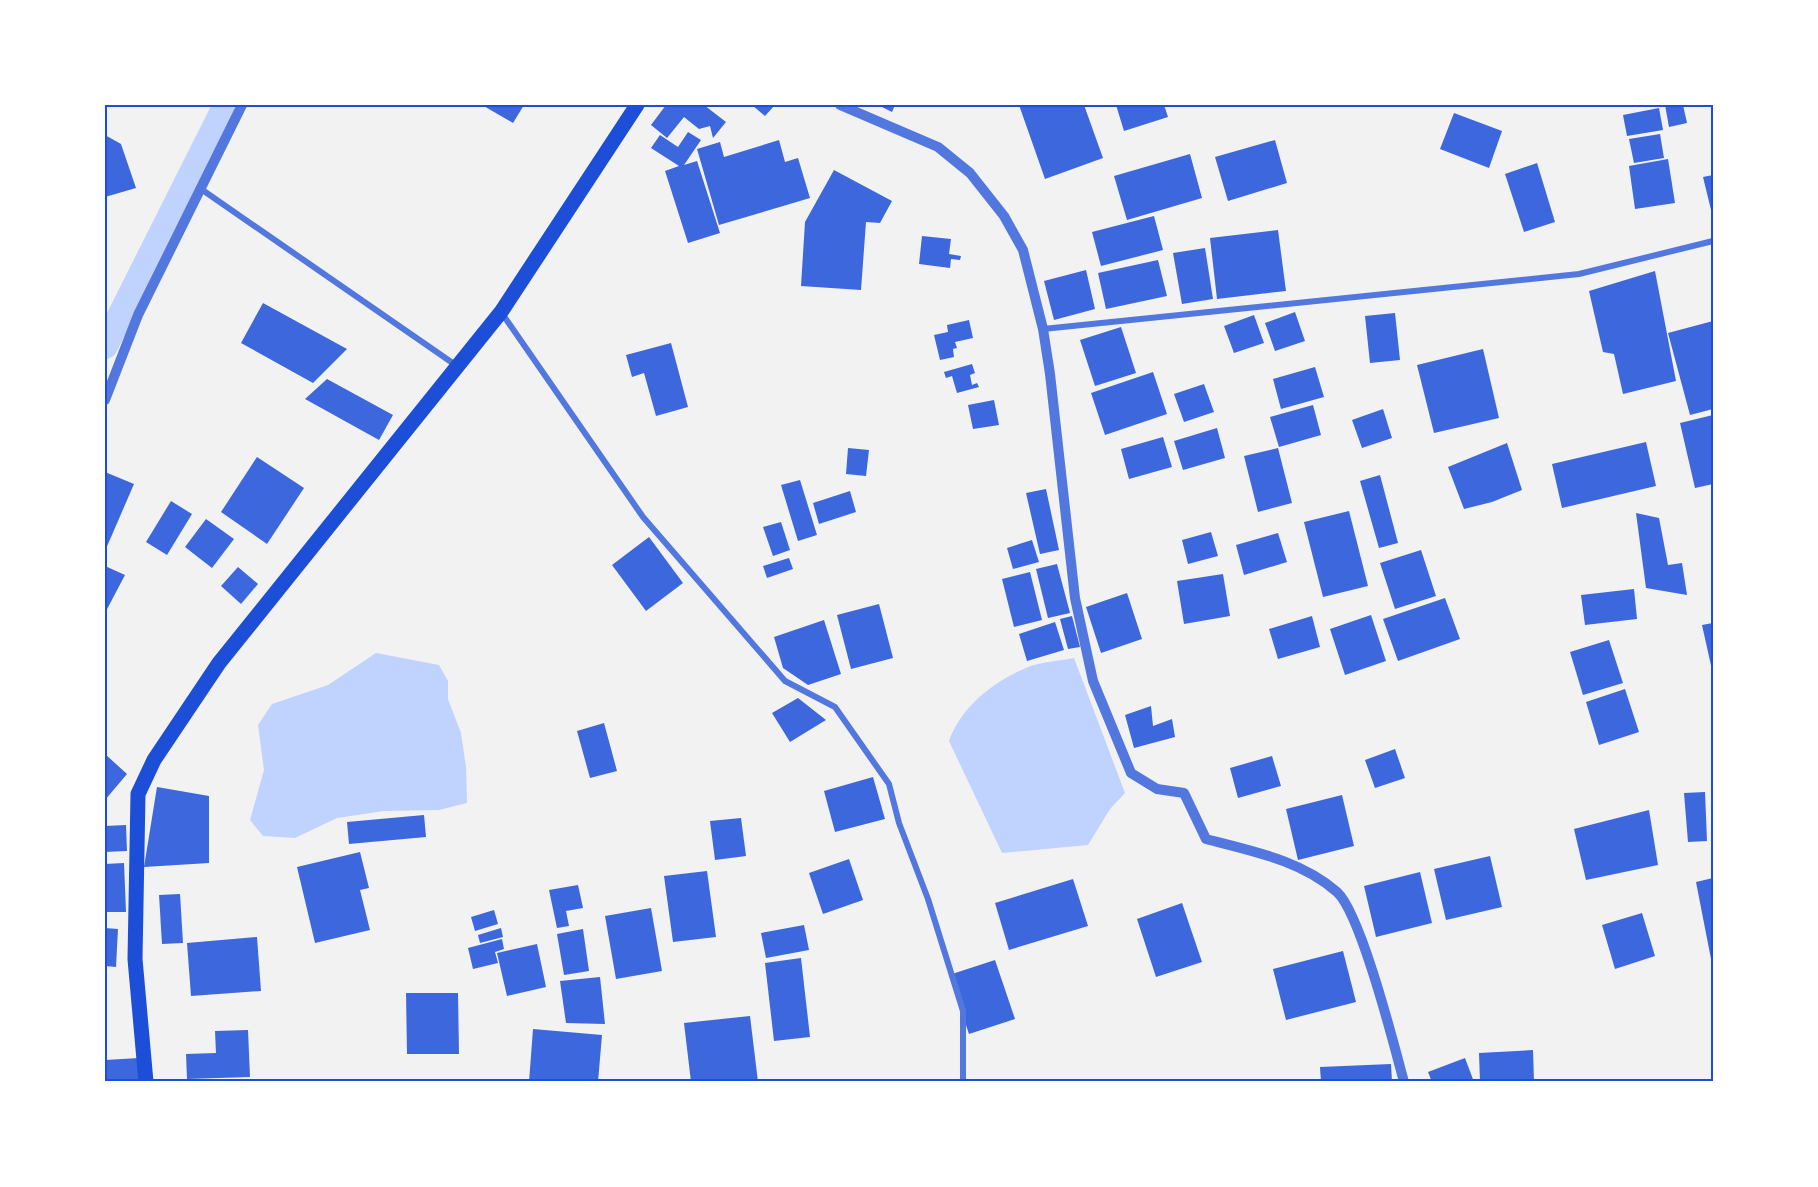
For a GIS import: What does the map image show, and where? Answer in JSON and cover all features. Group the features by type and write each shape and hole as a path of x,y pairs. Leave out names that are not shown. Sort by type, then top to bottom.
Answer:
{"main road":[{"path":"146,1082 135,959 138,794 154,760 219,663 501,312 637,105"}],"street":[{"path":"105,400 138,315 242,105"},
{"path":"840,105 938,147 970,173 1004,216 1023,250 1043,329 1075,598 1093,681 1131,773 1157,789 1184,794 1206,839 1270,856 1315,876 1339,894 1353,920 1374,978 1404,1082"},
{"path":"201,189 458,366"},
{"path":"1043,329 1296,304 1411,289 1579,274 1712,244"},
{"path":"501,312 643,517 785,681 835,707 889,784 899,823 928,899 963,1011 963,1082"}],"water":[{"path":"376,653 439,665 448,681 448,699 461,733 466,767 467,803 439,810 384,811 337,818 295,838 263,836 250,820 264,770 258,725 272,704 328,685"},
{"path":"1074,658 1125,793 1110,809 1088,845 1002,853 949,741 970,706 1003,680 1033,665"}],"building":[{"path":"482,105 524,105 513,123"},
{"path":"666,105 704,105 726,122 713,138 710,126 699,129 684,117 667,138 651,125"},
{"path":"752,105 775,105 765,116"},
{"path":"878,105 895,105 892,112"},
{"path":"1019,105 1084,105 1103,158 1045,179"},
{"path":"1116,105 1164,105 1168,117 1124,131"},
{"path":"1665,105 1683,105 1687,123 1669,127"},
{"path":"1659,108 1663,130 1627,136 1623,115"},
{"path":"1454,113 1502,131 1489,168 1440,149"},
{"path":"688,132 701,140 684,165 697,161 720,233 688,243 665,171 679,166 651,148 660,135 678,147"},
{"path":"1660,134 1664,158 1634,163 1629,139"},
{"path":"105,135 121,144 136,188 105,197"},
{"path":"779,140 785,162 798,158 810,198 719,225 697,149 720,142 724,157"},
{"path":"1275,140 1287,183 1228,201 1215,157"},
{"path":"1190,154 1202,198 1127,220 1114,176"},
{"path":"1668,159 1675,203 1635,209 1629,166"},
{"path":"1537,163 1555,222 1524,232 1505,174"},
{"path":"834,170 892,201 880,223 866,222 861,290 801,286 805,222"},
{"path":"1713,175 1713,214 1712,214 1703,177"},
{"path":"1154,216 1163,250 1101,266 1092,232"},
{"path":"1278,230 1286,291 1217,299 1210,238"},
{"path":"922,236 951,239 949,254 961,256 960,260 951,259 950,268 919,264"},
{"path":"1205,248 1213,299 1182,304 1173,253"},
{"path":"1158,260 1167,296 1106,309 1098,273"},
{"path":"1086,270 1095,309 1054,320 1044,281"},
{"path":"1655,271 1676,381 1623,394 1614,354 1603,352 1589,291"},
{"path":"263,303 347,349 313,383 241,343"},
{"path":"1295,312 1305,341 1275,351 1265,323"},
{"path":"1395,313 1400,360 1370,363 1365,316"},
{"path":"1254,315 1264,343 1234,353 1224,326"},
{"path":"969,320 973,338 955,342 957,348 953,349 954,357 940,360 934,335 948,332 947,325"},
{"path":"1713,321 1713,409 1690,415 1668,333"},
{"path":"1121,327 1136,373 1095,386 1080,340"},
{"path":"671,343 688,407 656,416 644,373 632,377 626,355"},
{"path":"1483,349 1499,418 1434,433 1417,365"},
{"path":"972,364 975,373 970,375 972,385 977,383 979,387 957,393 952,376 946,378 944,372"},
{"path":"1315,367 1324,397 1281,409 1273,379"},
{"path":"1153,372 1167,414 1105,435 1091,393"},
{"path":"327,379 393,415 379,440 305,399"},
{"path":"1204,384 1214,412 1184,422 1174,394"},
{"path":"994,400 999,425 973,429 968,405"},
{"path":"1313,405 1321,435 1279,447 1270,417"},
{"path":"1383,409 1392,438 1362,448 1352,420"},
{"path":"1713,415 1713,484 1695,488 1680,423"},
{"path":"1217,428 1225,458 1183,470 1174,441"},
{"path":"1163,437 1172,467 1129,479 1121,449"},
{"path":"1646,442 1656,486 1562,508 1552,464"},
{"path":"1507,443 1522,490 1492,502 1464,509 1448,467"},
{"path":"848,448 869,450 866,476 846,474"},
{"path":"1278,448 1292,503 1258,512 1244,456"},
{"path":"257,457 304,488 267,544 221,512"},
{"path":"105,472 134,484 105,551"},
{"path":"1380,475 1398,543 1379,548 1360,481"},
{"path":"800,480 817,535 798,541 781,485"},
{"path":"1046,489 1059,550 1040,554 1026,493"},
{"path":"850,491 856,512 819,524 813,503"},
{"path":"171,501 192,514 167,555 146,542"},
{"path":"1349,511 1368,586 1323,597 1304,522"},
{"path":"1636,513 1659,518 1668,565 1682,563 1687,595 1646,588"},
{"path":"206,519 234,539 212,568 185,547"},
{"path":"781,522 790,550 773,556 763,527"},
{"path":"1211,532 1218,556 1188,564 1182,540"},
{"path":"1278,533 1287,562 1244,575 1236,545"},
{"path":"649,537 683,583 646,611 612,565"},
{"path":"1032,540 1039,562 1013,569 1007,548"},
{"path":"1421,550 1436,596 1395,609 1380,563"},
{"path":"789,558 793,569 767,578 763,566"},
{"path":"1057,564 1070,613 1048,618 1036,569"},
{"path":"105,566 125,575 105,613"},
{"path":"238,567 258,584 241,604 221,586"},
{"path":"1030,572 1042,620 1014,627 1002,579"},
{"path":"1223,574 1230,616 1184,624 1177,581"},
{"path":"1634,589 1637,619 1585,625 1581,595"},
{"path":"1127,593 1142,639 1101,653 1086,607"},
{"path":"1445,598 1460,639 1398,661 1383,619"},
{"path":"879,604 893,658 851,669 837,615"},
{"path":"1371,615 1386,661 1345,675 1330,629"},
{"path":"1072,616 1080,647 1068,649 1060,619"},
{"path":"1312,616 1320,647 1278,659 1269,629"},
{"path":"824,620 841,674 808,685 783,668 774,637"},
{"path":"1055,622 1064,650 1027,661 1019,634"},
{"path":"1713,623 1713,670 1712,670 1702,625"},
{"path":"1609,640 1623,683 1583,695 1570,652"},
{"path":"1625,689 1639,732 1599,745 1586,702"},
{"path":"798,698 826,720 790,742 772,713"},
{"path":"1151,706 1153,726 1172,719 1175,737 1134,748 1125,715"},
{"path":"604,723 617,771 590,778 577,731"},
{"path":"1395,749 1405,778 1375,788 1365,760"},
{"path":"105,754 127,774 105,800"},
{"path":"1272,756 1281,786 1238,798 1230,768"},
{"path":"873,777 885,819 835,832 824,791"},
{"path":"157,787 209,796 209,863 144,867"},
{"path":"1705,792 1707,841 1688,842 1684,793"},
{"path":"1342,795 1354,846 1298,860 1286,809"},
{"path":"1649,810 1658,865 1586,880 1574,829"},
{"path":"424,815 426,837 349,844 347,822"},
{"path":"741,818 746,856 715,860 710,821"},
{"path":"126,825 127,851 105,852 105,826"},
{"path":"360,852 369,888 360,890 370,930 315,943 297,867"},
{"path":"1490,856 1502,907 1446,920 1434,869"},
{"path":"849,859 863,900 823,914 809,873"},
{"path":"124,863 126,912 105,912 105,864"},
{"path":"707,871 716,937 673,942 664,876"},
{"path":"1420,872 1432,923 1376,937 1364,886"},
{"path":"1713,878 1713,959 1711,959 1696,882"},
{"path":"1073,879 1088,926 1009,950 995,903"},
{"path":"578,885 583,908 566,911 569,926 557,928 549,890"},
{"path":"180,894 183,943 162,944 159,895"},
{"path":"1182,903 1202,962 1156,977 1137,919"},
{"path":"651,908 662,971 616,979 605,916"},
{"path":"494,910 498,924 475,931 471,917"},
{"path":"1642,913 1655,956 1615,969 1602,925"},
{"path":"804,925 809,950 766,958 761,933"},
{"path":"105,928 118,929 116,967 105,966"},
{"path":"501,928 503,937 480,943 478,935"},
{"path":"583,929 589,971 564,975 557,934"},
{"path":"257,937 261,991 191,996 187,943"},
{"path":"502,939 504,949 495,952 498,963 473,969 468,948"},
{"path":"537,944 546,987 507,996 497,953"},
{"path":"1343,951 1356,1002 1286,1020 1273,969"},
{"path":"801,958 810,1037 774,1041 765,963"},
{"path":"995,960 1015,1019 969,1034 949,975"},
{"path":"600,977 605,1024 566,1023 560,981"},
{"path":"406,993 458,993 459,1054 407,1054"},
{"path":"750,1016 758,1082 691,1082 684,1023"},
{"path":"533,1029 602,1035 598,1082 529,1082"},
{"path":"248,1030 250,1077 187,1079 186,1054 216,1053 215,1031"},
{"path":"1533,1050 1534,1082 1480,1082 1479,1053"},
{"path":"139,1058 141,1082 105,1082 105,1060"},
{"path":"1465,1058 1474,1082 1432,1082 1428,1072"},
{"path":"1391,1064 1392,1082 1321,1082 1320,1067"}],"waterway":[{"path":"105,346 226,105"}]}
